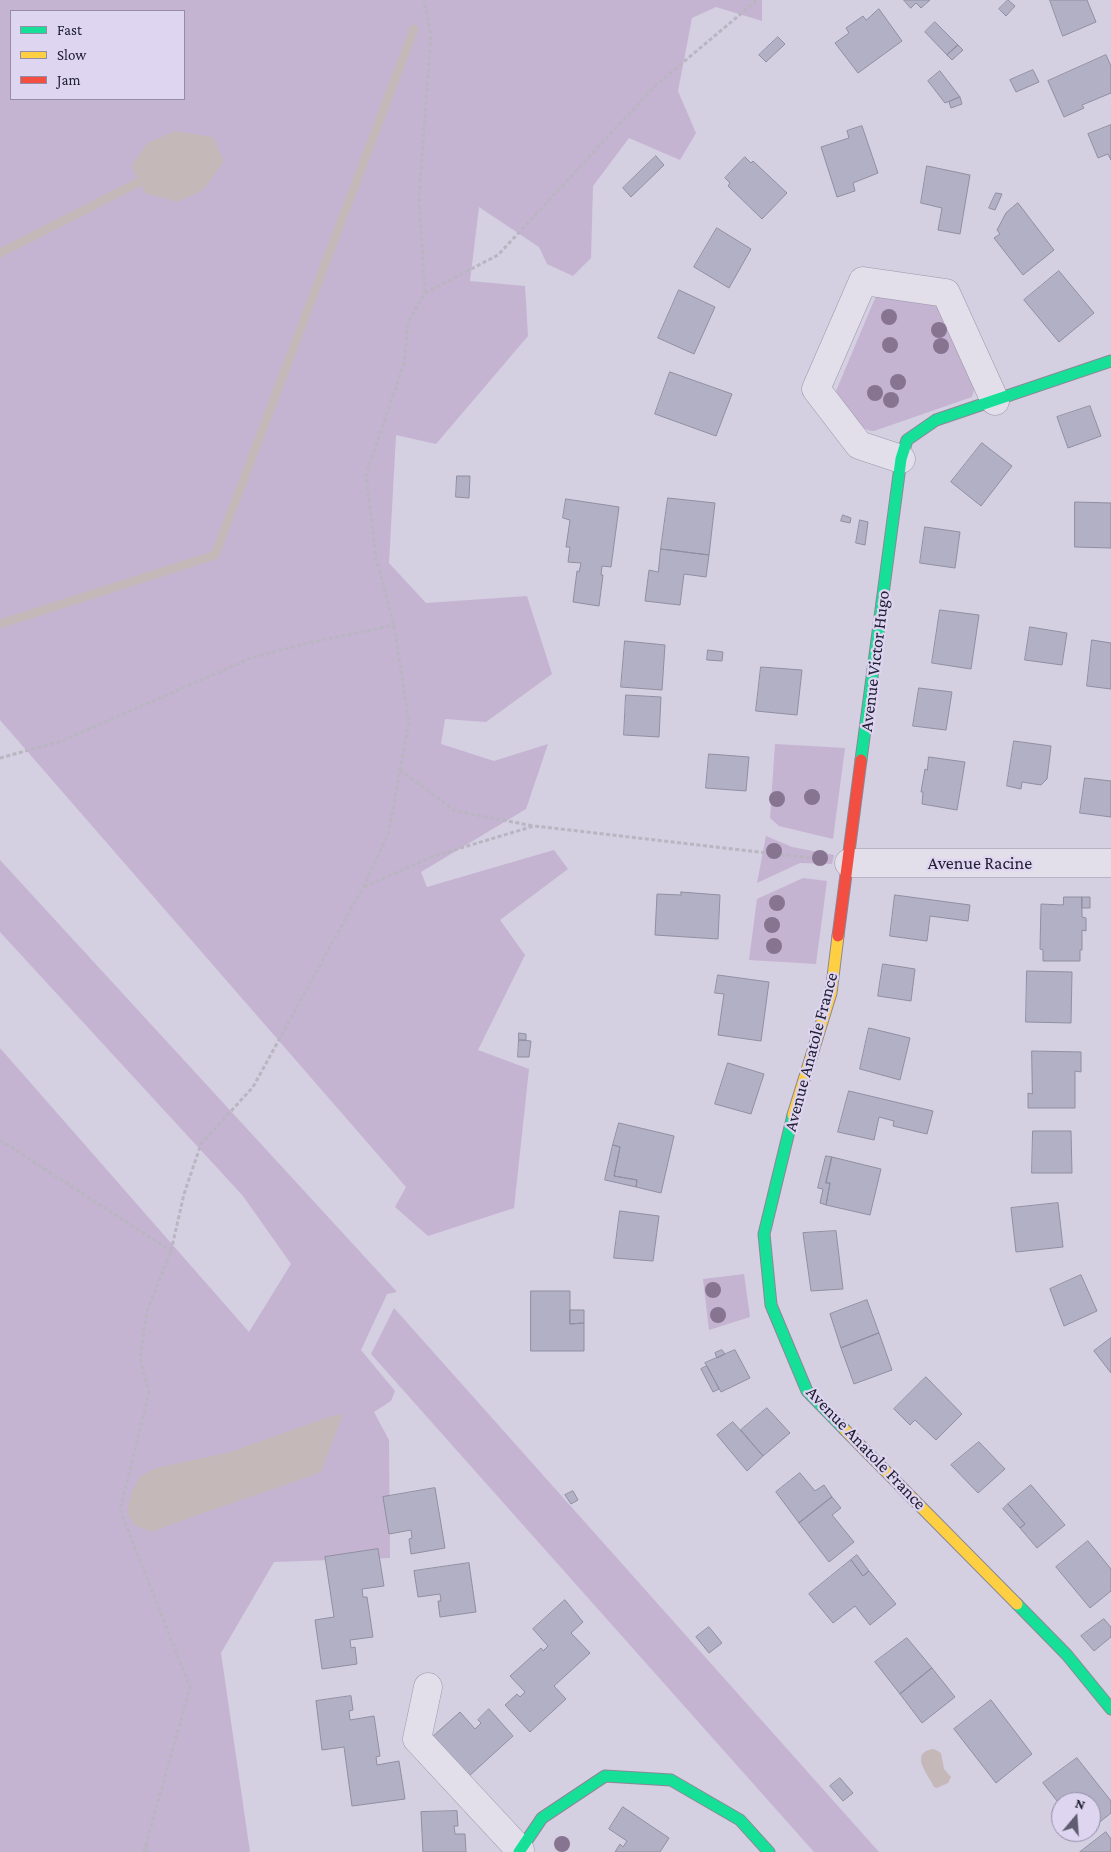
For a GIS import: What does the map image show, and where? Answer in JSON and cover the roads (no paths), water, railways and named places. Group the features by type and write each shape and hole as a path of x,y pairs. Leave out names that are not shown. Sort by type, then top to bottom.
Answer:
{"street":[{"path":"901,459 859,445 816,389 863,281 946,293 995,401"},
{"name":"Avenue Victor Hugo","path":"849,863 901,459 907,440 936,420 1111,361"},
{"name":"Avenue Racine","path":"849,863 1111,863"},
{"name":"Avenue Anatole France","path":"849,863 831,993 796,1104 764,1234 771,1305 807,1391 1067,1655 1111,1709"},
{"path":"428,1687 417,1739 519,1851 542,1818 605,1776 671,1780 740,1820 769,1852"}],"waterway":[{"path":"0,624 215,555 414,29"},
{"path":"0,253 139,182"}]}
